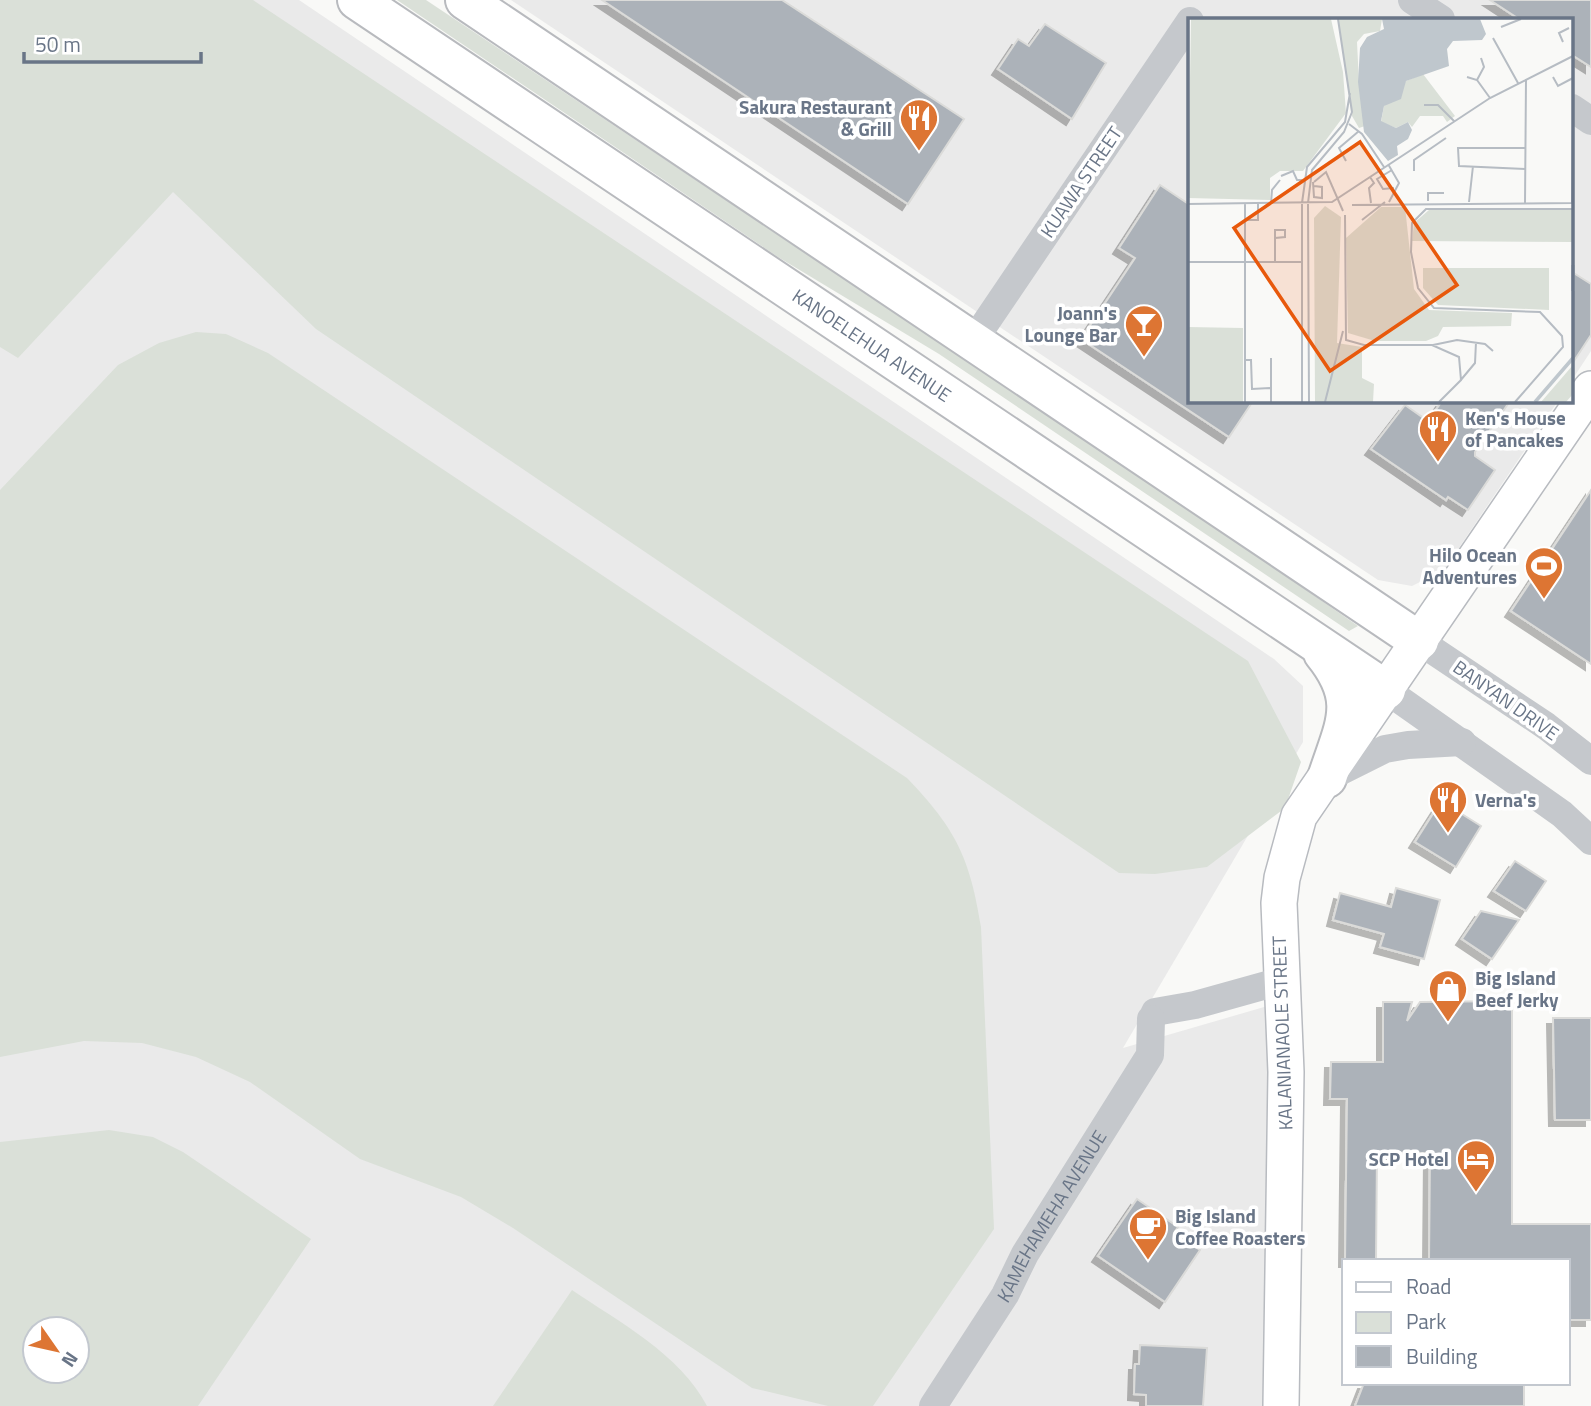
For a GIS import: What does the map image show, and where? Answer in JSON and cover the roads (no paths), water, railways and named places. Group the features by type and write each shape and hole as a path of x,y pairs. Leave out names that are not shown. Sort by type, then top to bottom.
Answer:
{"highway":[{"name":"KANOELEHUA AVENUE","path":"357,0 1386,690"},
{"path":"465,0 1419,641"},
{"path":"1315,643 1335,671 1348,699 1346,716 1327,778"}],"main road":[{"path":"1386,690 1591,388"},
{"name":"KALANIANAOLE STREET","path":"1282,1406 1286,1072 1279,903 1282,878 1299,816 1386,690"}],"street":[{"name":"KUAWA STREET","path":"1192,18 1205,0"},
{"path":"1412,0 1439,18"},
{"name":"KUAWA STREET","path":"972,343 1188,24"},
{"path":"1574,109 1591,121"},
{"name":"BANYAN DRIVE","path":"1419,641 1545,726 1591,761"},
{"path":"1386,690 1562,814 1591,841"},
{"path":"1327,778 1385,749 1408,744 1462,742"},
{"name":"KAMEHAMEHA AVENUE","path":"933,1406 1005,1295 1025,1254 1150,1055 1153,1016 1195,1005 1281,970"}],"place":[{"name":"Sakura Restaurant & Grill","path":"919,152"},
{"name":"Joann's Lounge Bar","path":"1144,358"},
{"name":"Ken's House of Pancakes","path":"1438,463"},
{"name":"Hilo Ocean Adventures","path":"1544,600"},
{"name":"Verna's","path":"1448,834"},
{"name":"Big Island Beef Jerky","path":"1448,1023"},
{"name":"SCP Hotel","path":"1476,1193"},
{"name":"Big Island Coffee Roasters","path":"1148,1261"}]}
